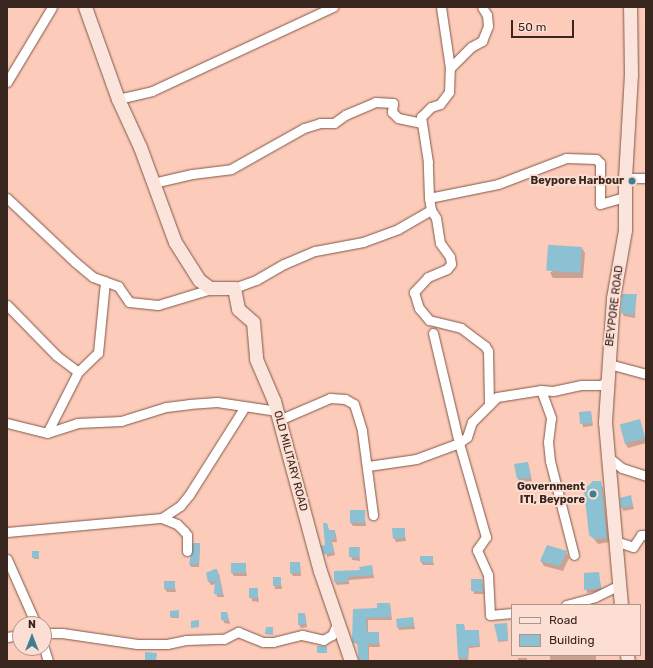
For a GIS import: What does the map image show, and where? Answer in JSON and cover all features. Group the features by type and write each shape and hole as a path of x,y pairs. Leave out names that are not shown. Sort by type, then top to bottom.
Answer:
{"main road":[{"path":"85,7 118,99 153,183 175,242 199,280 212,288 234,288"},
{"name":"BEYPORE ROAD","path":"621,604 618,586 605,422 613,298 625,230 625,178 631,74 630,7"},
{"name":"OLD MILITARY ROAD","path":"234,288 238,309 253,322 256,359 278,416 320,571 351,661"}],"street":[{"path":"7,82 52,7"},
{"path":"118,99 152,91 333,7"},
{"path":"441,7 450,68 449,92 445,99 426,110 420,123 428,162 428,198 431,210 436,218 440,243 450,258 451,264 447,269 428,278 414,292 419,308 429,320 461,328 485,346 488,351 489,405"},
{"path":"450,68 471,47 482,41 488,26 487,15 482,7"},
{"path":"153,183 192,174 231,169 304,128 320,123 334,123 344,114 375,102 393,103 392,112 398,118 420,123"},
{"path":"428,198 498,184 566,158 596,159 600,163 600,204 625,197"},
{"path":"625,178 646,178"},
{"path":"7,198 69,257 93,276 118,286 129,302 140,305 158,305 212,288"},
{"path":"234,288 256,280 284,264 315,251 363,242 398,229 431,210"},
{"path":"47,433 78,372 98,353 105,281"},
{"path":"7,305 57,356 78,372"},
{"path":"433,333 459,443 486,537 477,550 488,575 490,615 511,613"},
{"path":"368,466 416,459 459,443 467,437 472,422 497,397 541,390 553,391 581,385 601,386 606,381 609,366 646,374"},
{"path":"541,390 551,418 548,442 550,461 574,555"},
{"path":"7,423 47,433 78,423 121,421 166,407 189,404 218,402 278,416 322,400 330,398 345,399 354,404 362,431 368,466 373,515"},
{"path":"162,518 180,506 189,495 244,408"},
{"path":"608,456 622,468 646,476"},
{"path":"7,531 162,518 177,524 184,531 187,535 187,551"},
{"path":"615,541 633,547 641,535 646,535"},
{"path":"7,559 32,616"},
{"path":"570,604 595,598 618,586"},
{"path":"52,633 62,633 137,644 167,644 186,640 224,640 238,632 263,642 273,642 302,635 323,640 332,635 338,622"}],"building":[{"path":"548,245 582,247 580,273 546,271"},
{"path":"622,294 637,294 634,315 621,313"},
{"path":"591,411 592,423 580,424 579,412"},
{"path":"640,419 645,438 625,444 620,424"},
{"path":"528,462 531,478 517,479 514,464"},
{"path":"593,481 601,481 607,538 594,539 589,535 584,490"},
{"path":"631,495 633,506 621,508 620,498"},
{"path":"350,510 365,510 365,523 350,523"},
{"path":"323,523 327,523 329,530 335,530 335,539 331,539 334,552 324,555 321,546 325,545"},
{"path":"392,528 405,528 405,538 393,539"},
{"path":"193,543 200,543 199,564 189,565"},
{"path":"547,545 567,551 560,566 540,561"},
{"path":"349,547 360,547 359,558 349,557"},
{"path":"32,551 39,551 39,558 32,558"},
{"path":"420,556 433,556 433,563 420,562"},
{"path":"290,562 300,562 300,573 290,573"},
{"path":"231,563 246,563 246,573 231,573"},
{"path":"372,565 373,575 348,577 348,582 334,582 334,571 360,570 359,567"},
{"path":"217,569 223,595 214,594 215,581 208,582 206,573"},
{"path":"599,572 601,588 584,590 584,573"},
{"path":"273,577 281,577 281,586 273,586"},
{"path":"471,579 482,579 483,592 471,591"},
{"path":"164,581 175,581 175,589 164,589"},
{"path":"249,588 258,588 258,598 249,598"},
{"path":"377,603 390,603 391,617 366,618 367,632 379,632 379,644 368,644 368,661 359,661 357,642 353,643 352,640 353,609 377,608"},
{"path":"179,610 179,617 170,617 170,611"},
{"path":"221,612 227,612 229,621 221,620"},
{"path":"298,613 305,613 306,624 298,625"},
{"path":"413,617 414,626 397,628 396,619"},
{"path":"199,620 199,627 191,628 191,621"},
{"path":"507,623 508,640 498,641 494,624"},
{"path":"456,624 464,624 465,630 479,630 479,646 468,646 468,658 458,658"},
{"path":"266,627 273,627 273,635 265,634"},
{"path":"317,646 327,646 327,653 317,653"},
{"path":"145,652 157,653 156,661 145,661"}],"place":[{"name":"Beypore Harbour","path":"632,181"},
{"name":"Government ITI, Beypore","path":"593,494"}]}
